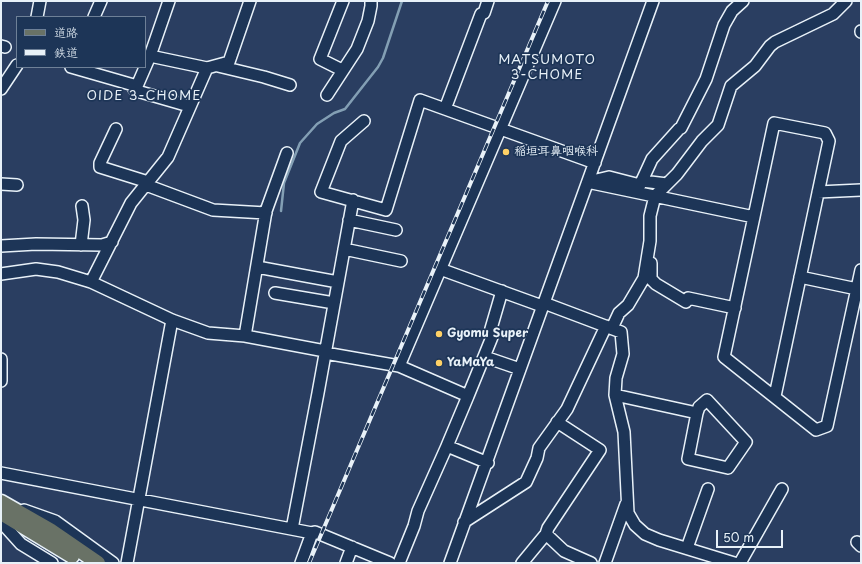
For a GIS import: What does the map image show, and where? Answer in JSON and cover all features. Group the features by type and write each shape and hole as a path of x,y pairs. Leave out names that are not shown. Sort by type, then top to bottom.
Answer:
{"main road":[{"path":"1,502 50,530 83,558"},
{"path":"2,520 83,558 98,563"},
{"path":"2,520 69,563"}],"street":[{"path":"36,16 40,1"},
{"path":"94,16 101,1"},
{"path":"146,65 169,1"},
{"path":"91,282 131,203 168,157 189,106 212,67 229,62 250,1"},
{"path":"342,70 320,59 343,1"},
{"path":"327,95 359,45 368,21 371,1"},
{"path":"444,109 481,14 484,13 488,1"},
{"path":"399,366 555,1"},
{"path":"450,563 464,522 488,463 543,304 653,1"},
{"path":"588,182 610,177 640,185 652,159 681,128 706,79 724,25 732,11 743,1"},
{"path":"464,522 526,482 537,458 539,448 567,409 609,327 618,313 628,305 644,278 650,241 650,216 657,196 677,174 702,141 718,125 731,86 755,66 770,46 775,42 833,14 846,1"},
{"path":"150,56 264,77 290,86"},
{"path":"1,88 16,66"},
{"path":"74,68 137,86"},
{"path":"145,68 137,86 134,89 189,106"},
{"path":"364,121 341,141 321,192 386,210 420,100 595,163"},
{"path":"775,396 829,141 826,133 774,123 724,356 816,430 827,426 857,305 857,289 861,270"},
{"path":"116,129 100,163 100,167 147,183 213,210 266,213"},
{"path":"245,336 266,213 287,153"},
{"path":"642,180 667,184"},
{"path":"588,182 754,217"},
{"path":"1,184 17,184"},
{"path":"818,192 861,190"},
{"path":"657,196 655,238 651,260 651,279 673,296 687,300 735,308"},
{"path":"292,529 353,200"},
{"path":"81,245 84,220 82,206"},
{"path":"349,220 396,230"},
{"path":"1,246 17,244 102,245 112,242"},
{"path":"344,249 401,261"},
{"path":"257,267 338,282"},
{"path":"1,274 45,269 91,282 172,320 208,333 245,336 399,366 468,396"},
{"path":"440,269 620,332 623,349 616,378 615,395 624,432 626,500 628,512 640,530 659,540 734,563"},
{"path":"800,277 857,289"},
{"path":"399,563 414,526 418,511 485,357 492,337 490,332 502,291"},
{"path":"275,293 334,304"},
{"path":"127,563 172,320"},
{"path":"485,357 520,369"},
{"path":"1,359 1,381"},
{"path":"615,395 697,413"},
{"path":"707,400 746,442 728,468 688,459 697,413 699,407 707,400"},
{"path":"522,563 546,534 548,528 600,450 558,422"},
{"path":"447,446 488,463"},
{"path":"1,473 321,534 390,563"},
{"path":"687,548 708,489"},
{"path":"740,563 782,489"},
{"path":"605,563 623,515 626,500"},
{"path":"1,502 55,521 113,563"},
{"path":"2,520 21,544 52,563"},
{"path":"301,563 312,533"},
{"path":"546,534 564,551 591,563"},
{"path":"346,563 352,548"}],"waterway":[{"path":"281,211 284,183 300,143 317,124 334,113 345,109 378,67 383,58 402,1"}],"railway":[{"path":"309,563 548,1"}],"place":[{"name":"稲垣耳鼻咽喉科","path":"506,152"},
{"name":"Gyomu Super","path":"439,334"},
{"name":"YaMaYa","path":"439,363"}],"district":[{"name":"MATSUMOTO 3-CHOME","path":"547,68"},
{"name":"OIDE 3-CHOME","path":"144,96"}]}
